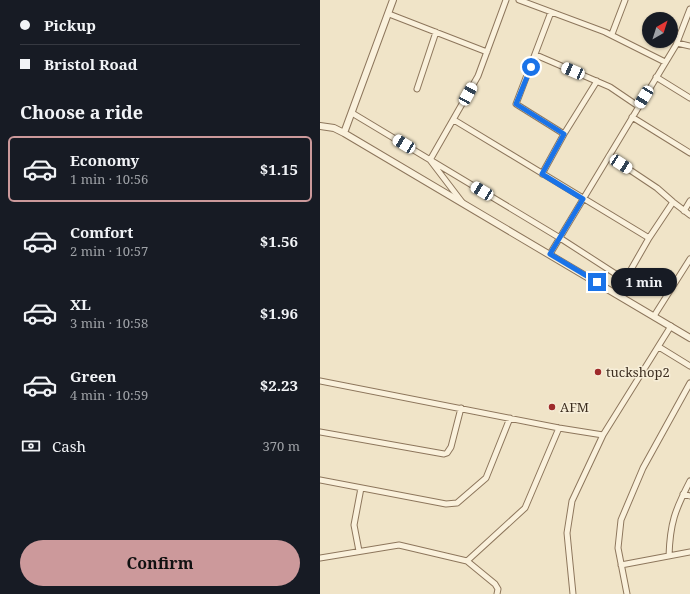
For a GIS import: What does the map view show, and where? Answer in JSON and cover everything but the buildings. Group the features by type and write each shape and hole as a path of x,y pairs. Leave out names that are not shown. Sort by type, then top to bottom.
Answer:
{"street":[{"path":"344,133 393,0"},
{"path":"430,160 478,76 506,0"},
{"path":"519,0 612,34 665,62"},
{"path":"612,34 625,0"},
{"path":"678,40 690,9"},
{"path":"551,12 536,55 516,104 564,134"},
{"path":"389,14 487,52"},
{"path":"417,89 436,32"},
{"path":"678,43 690,46"},
{"path":"550,254 674,48"},
{"path":"536,55 614,89 638,106"},
{"path":"656,77 690,98"},
{"path":"542,174 564,134 597,81"},
{"path":"352,113 560,238 625,280"},
{"path":"632,117 690,153"},
{"path":"454,120 649,238"},
{"path":"320,126 334,128 344,133 690,338"},
{"path":"609,156 657,188 690,215"},
{"path":"430,160 462,202"},
{"path":"684,211 690,201"},
{"path":"620,296 625,280 649,238 673,202"},
{"path":"654,316 690,259"},
{"path":"572,594 567,533 571,506 604,436 671,326"},
{"path":"659,347 690,366"},
{"path":"320,381 604,436"},
{"path":"627,594 618,548 621,520 643,468 690,383"},
{"path":"320,432 444,454 447,453 451,447 461,408"},
{"path":"320,480 446,504 457,503 486,478 510,418"},
{"path":"467,561 525,508 559,428"},
{"path":"669,556 670,531 674,514 690,481"},
{"path":"360,551 354,524 361,488"},
{"path":"683,494 690,496"},
{"path":"320,558 400,545 467,561 495,584 498,589 497,594"},
{"path":"621,565 690,552"}],"place":[{"name":"tuckshop2","path":"598,372"},
{"name":"AFM","path":"552,407"}],"route":[{"path":"531,67 516,104 564,134 542,174 583,199 550,254 597,282"}]}
